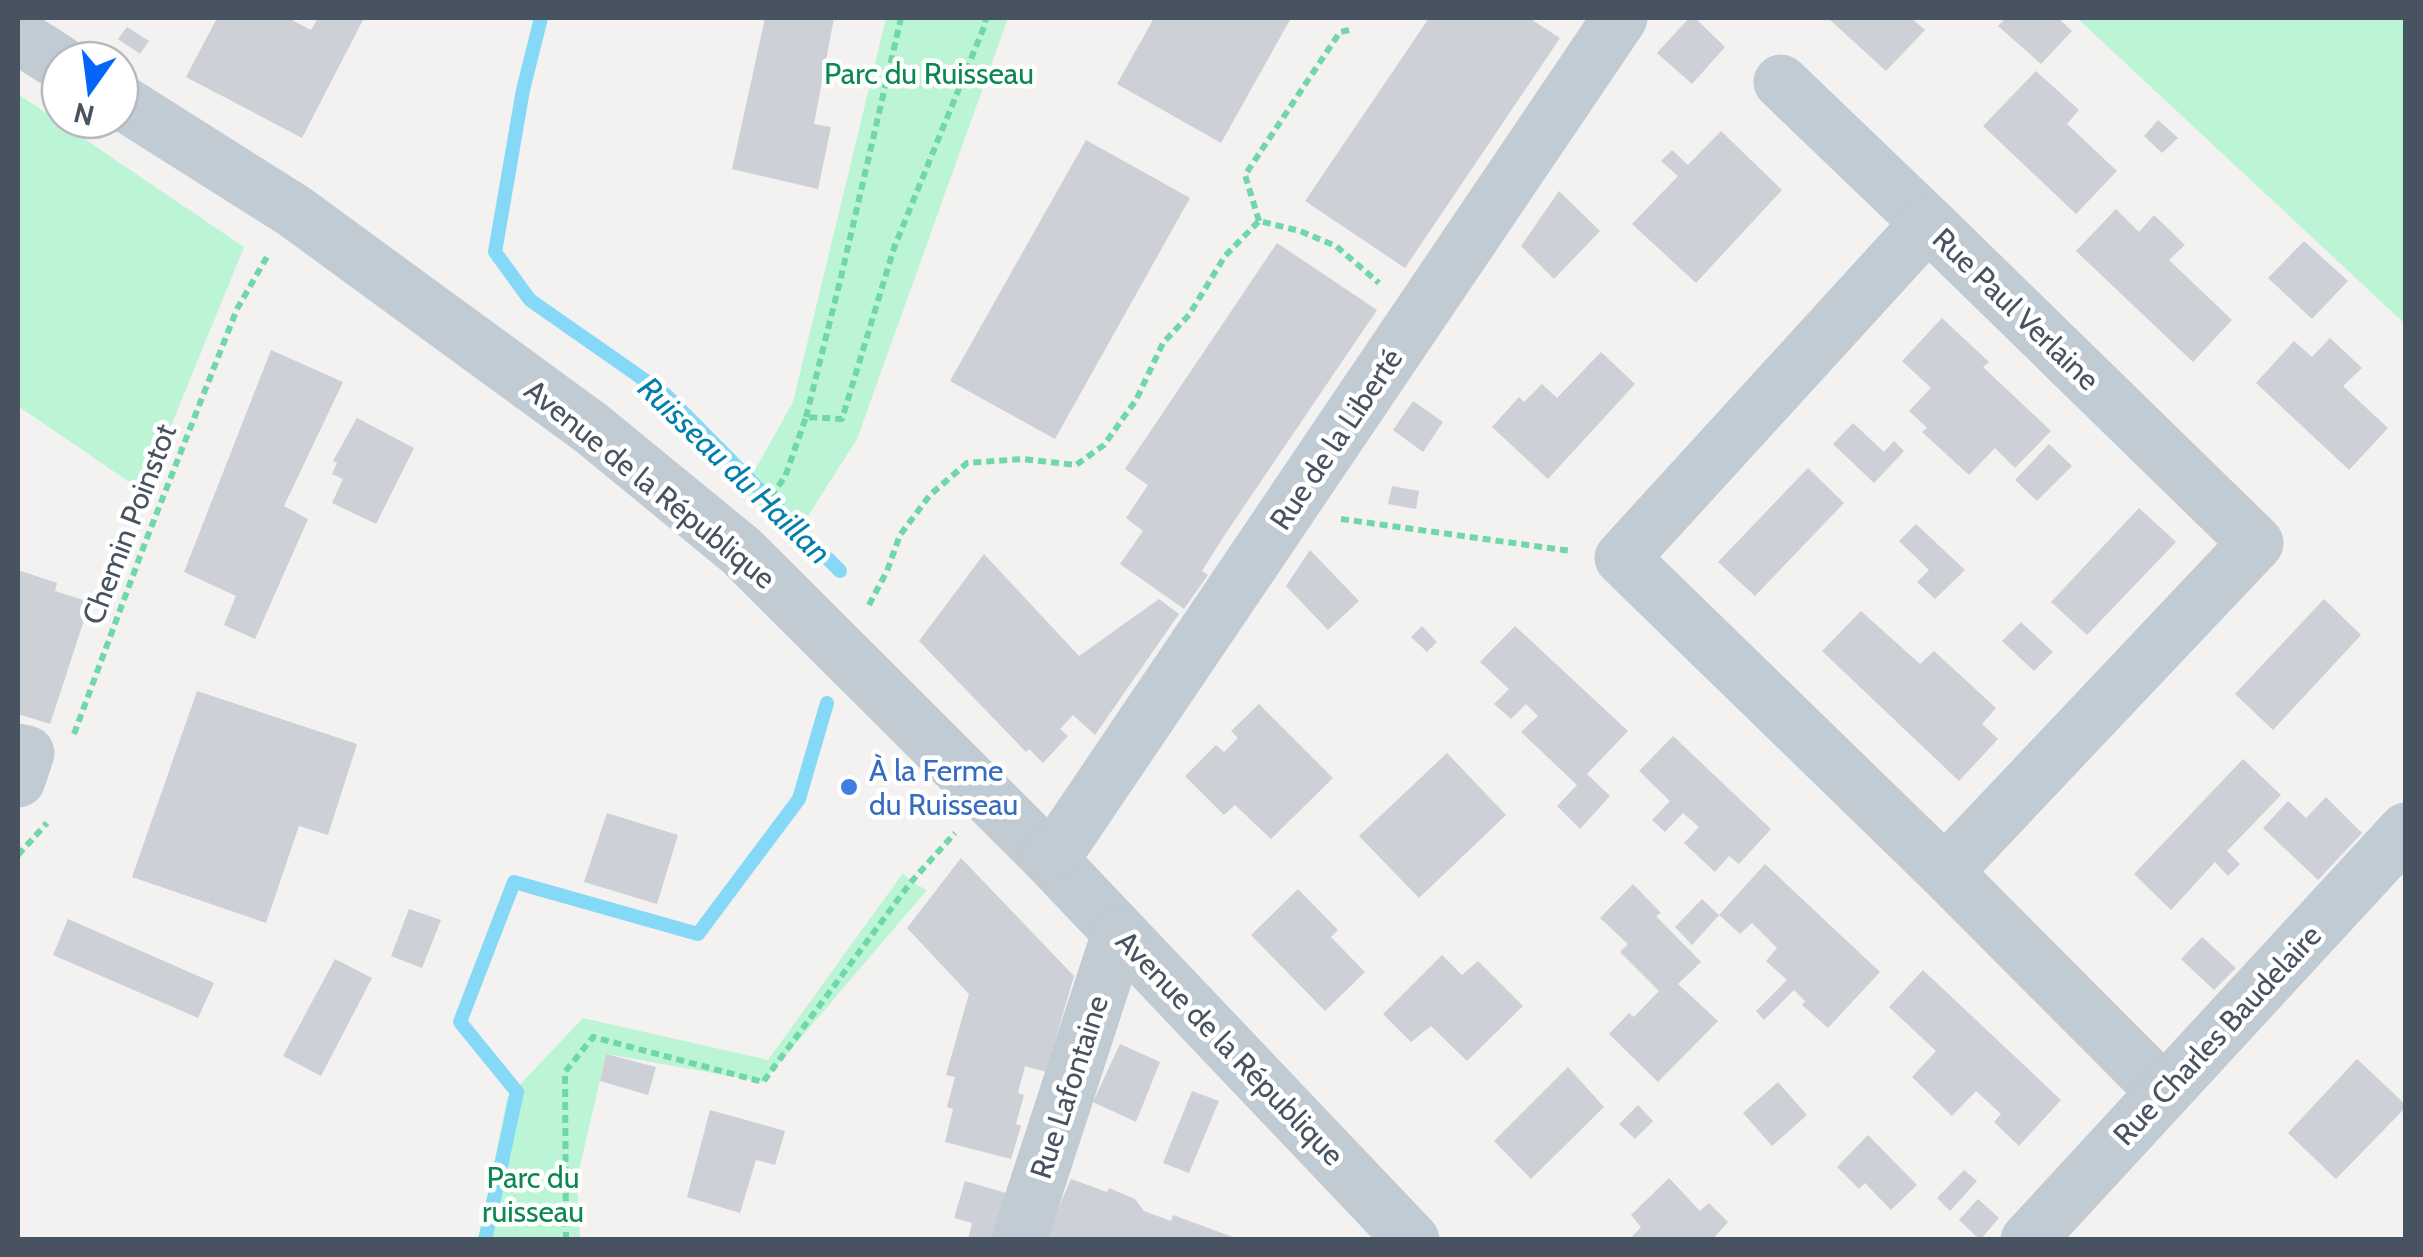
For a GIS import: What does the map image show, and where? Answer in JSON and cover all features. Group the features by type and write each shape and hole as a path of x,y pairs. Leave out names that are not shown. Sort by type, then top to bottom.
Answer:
{"street":[{"name":"Rue de la Liberté","path":"1047,856 1062,844 1620,18"},
{"path":"18,36 40,50"},
{"path":"1781,82 1928,223"},
{"name":"Avenue de la République","path":"140,114 294,211 591,428 740,550 1047,856 1412,1240"},
{"name":"Rue Paul Verlaine","path":"1622,558 1928,223 2256,543 1945,872"},
{"path":"1622,558 1945,872 2164,1092"},
{"path":"34,795 27,753 44,748"},
{"name":"Rue Charles Baudelaire","path":"2028,1240 2406,830"},
{"name":"Rue Lafontaine","path":"1019,1240 1119,934"}],"path":[{"path":"761,510 785,477 806,417 901,18"},
{"path":"806,417 842,419 894,248 986,18"},
{"path":"1259,221 1245,174 1340,32 1354,29"},
{"name":"Chemin Poinstot","path":"44,748 145,544 237,309 294,211"},
{"path":"1259,221 1300,231 1336,246 1419,316"},
{"path":"862,618 887,571 900,535 930,495 966,463 1023,459 1076,465 1104,445 1136,400 1162,343 1188,315 1225,256 1259,221"},
{"path":"1287,512 1622,558"},
{"path":"18,855 46,825 34,795"},
{"path":"566,1240 565,1072 592,1036 764,1082 911,882 964,822"}],"green space":[{"name":"Parc du Ruisseau","path":"886,18 1008,18 857,439 794,538 743,491 793,402"},
{"path":"2077,18 2405,18 2405,324"},
{"path":"18,94 40,109 40,140 86,140 244,247 144,492 18,406"},
{"name":"Parc du ruisseau","path":"903,873 927,890 763,1082 606,1054 577,1179 580,1239 479,1240 507,1098 583,1018 768,1060"}],"building":[{"path":"217,18 288,18 311,30 318,18 364,18 302,138 186,77"},
{"path":"765,18 834,18 814,124 831,127 818,189 732,169"},
{"path":"1154,18 1291,18 1221,143 1117,84"},
{"path":"1429,18 1529,18 1560,38 1405,268 1305,201"},
{"path":"1689,18 1695,18 1725,47 1692,84 1657,53"},
{"path":"1828,18 1911,18 1925,30 1886,71"},
{"path":"2006,18 2058,18 2072,31 2041,64 1998,26"},
{"path":"127,27 149,41 140,54 140,40 118,39"},
{"path":"2036,71 2079,110 2067,124 2117,171 2076,214 1983,126"},
{"path":"2158,120 2178,138 2162,153 2144,136"},
{"path":"1721,131 1782,190 1696,283 1632,224 1678,176 1661,161 1672,150 1688,165"},
{"path":"1086,140 1190,198 1055,439 950,381"},
{"path":"1559,191 1600,231 1554,279 1521,246"},
{"path":"2116,209 2139,232 2154,215 2185,245 2169,260 2232,320 2193,362 2076,251"},
{"path":"2304,241 2348,281 2312,319 2268,278"},
{"path":"1277,243 1377,310 1224,536 1202,571 1208,575 1184,609 1120,564 1143,531 1126,518 1148,485 1125,469"},
{"path":"1942,318 1989,362 1983,367 2051,431 2015,468 1995,448 1969,475 1922,432 1927,428 1909,411 1931,388 1902,361"},
{"path":"2330,338 2362,368 2343,386 2388,428 2349,470 2256,383 2294,341 2312,357"},
{"path":"271,350 343,382 284,506 308,519 255,639 224,625 236,596 184,572"},
{"path":"1601,352 1635,384 1548,479 1492,427 1519,397 1524,402 1542,384 1557,398"},
{"path":"1413,401 1443,422 1423,452 1393,430"},
{"path":"357,418 414,448 376,524 332,503 343,479 332,474 337,463 333,461"},
{"path":"1853,423 1884,452 1894,441 1904,451 1874,483 1833,444"},
{"path":"2049,444 2072,466 2037,501 2015,480"},
{"path":"1808,468 1844,503 1755,596 1718,562"},
{"path":"1392,486 1419,491 1416,509 1388,504"},
{"path":"2139,508 2176,542 2087,635 2051,602"},
{"path":"1916,524 1965,570 1935,599 1917,582 1929,570 1899,541"},
{"path":"1310,550 1359,601 1328,630 1286,586"},
{"path":"984,554 1079,656 1159,599 1179,614 1095,735 1073,715 1060,729 1068,736 1043,763 1029,749 1026,752 919,641"},
{"path":"18,570 57,583 55,591 90,602 50,724 18,714"},
{"path":"2324,599 2361,635 2273,730 2235,694"},
{"path":"1861,611 1920,664 1934,651 1996,708 1982,724 1998,739 1959,781 1822,651"},
{"path":"2021,622 2053,652 2034,671 2002,641"},
{"path":"1422,626 1437,642 1427,652 1411,637"},
{"path":"1515,626 1628,731 1587,774 1610,796 1580,829 1557,806 1577,785 1521,732 1538,716 1526,704 1511,719 1494,704 1509,689 1480,662"},
{"path":"197,691 357,744 328,835 299,826 266,923 132,877"},
{"path":"1259,704 1333,778 1271,839 1235,805 1224,815 1185,776 1216,745 1224,752 1238,738 1231,731"},
{"path":"1673,736 1771,829 1739,864 1729,856 1715,872 1684,843 1699,827 1683,813 1665,832 1652,820 1670,801 1639,771"},
{"path":"1447,753 1506,815 1419,898 1359,836"},
{"path":"2243,759 2281,795 2227,851 2240,864 2228,876 2215,862 2171,910 2134,874"},
{"path":"2326,797 2362,833 2318,880 2263,828 2288,801 2306,818"},
{"path":"607,813 678,835 657,904 584,882"},
{"path":"961,858 1074,976 1046,1072 1025,1066 1018,1093 1024,1095 1016,1124 1021,1126 1011,1159 945,1142 953,1109 947,1107 955,1077 946,1075 969,994 907,928"},
{"path":"1765,864 1880,972 1828,1028 1802,1005 1805,1001 1794,990 1764,1020 1756,1011 1787,980 1766,961 1777,948 1752,923 1740,934 1719,915"},
{"path":"1633,884 1661,913 1656,916 1701,962 1678,984 1718,1021 1658,1082 1609,1034 1629,1013 1634,1017 1659,991 1620,952 1628,944 1600,918"},
{"path":"1298,889 1338,930 1331,937 1365,972 1325,1011 1251,935"},
{"path":"1702,899 1719,915 1692,945 1675,927"},
{"path":"409,909 441,920 422,968 391,956"},
{"path":"68,919 214,983 198,1018 53,955"},
{"path":"2202,937 2236,968 2214,990 2181,959"},
{"path":"1442,955 1462,975 1478,961 1523,1006 1467,1061 1431,1026 1411,1042 1383,1014"},
{"path":"335,959 372,978 321,1076 283,1056"},
{"path":"1923,970 2061,1100 2019,1146 1994,1122 2001,1114 1976,1091 1952,1116 1912,1077 1936,1051 1889,1007"},
{"path":"1120,1044 1160,1062 1136,1122 1093,1102"},
{"path":"606,1054 656,1067 648,1095 600,1081"},
{"path":"2357,1059 2406,1107 2336,1179 2288,1133"},
{"path":"1568,1067 1604,1107 1531,1179 1494,1141"},
{"path":"1778,1082 1807,1115 1772,1146 1743,1113"},
{"path":"1192,1091 1219,1101 1189,1173 1163,1163"},
{"path":"1638,1105 1653,1121 1635,1139 1619,1124"},
{"path":"710,1110 785,1131 775,1165 756,1160 740,1213 687,1197"},
{"path":"1868,1135 1917,1185 1891,1210 1865,1183 1859,1189 1837,1167"},
{"path":"1964,1170 1977,1181 1950,1211 1937,1198"},
{"path":"1669,1178 1700,1211 1709,1203 1728,1222 1712,1240 1629,1240 1641,1227 1631,1215"},
{"path":"1071,1179 1107,1192 1109,1188 1135,1199 1144,1211 1171,1221 1173,1215 1241,1240 1044,1240"},
{"path":"965,1181 1023,1198 1013,1240 968,1240 972,1223 954,1218"},
{"path":"1978,1199 1999,1218 1980,1240 1959,1220"}],"waterway":[{"name":"Ruisseau du Haillan","path":"541,18 523,90 495,252 530,300 666,395 840,571"},
{"name":"Ruisseau du Haillan","path":"485,1240 517,1092 460,1022 514,882 698,934 799,799 827,703"}],"place":[{"name":"À la Ferme du Ruisseau","path":"849,787"}]}
